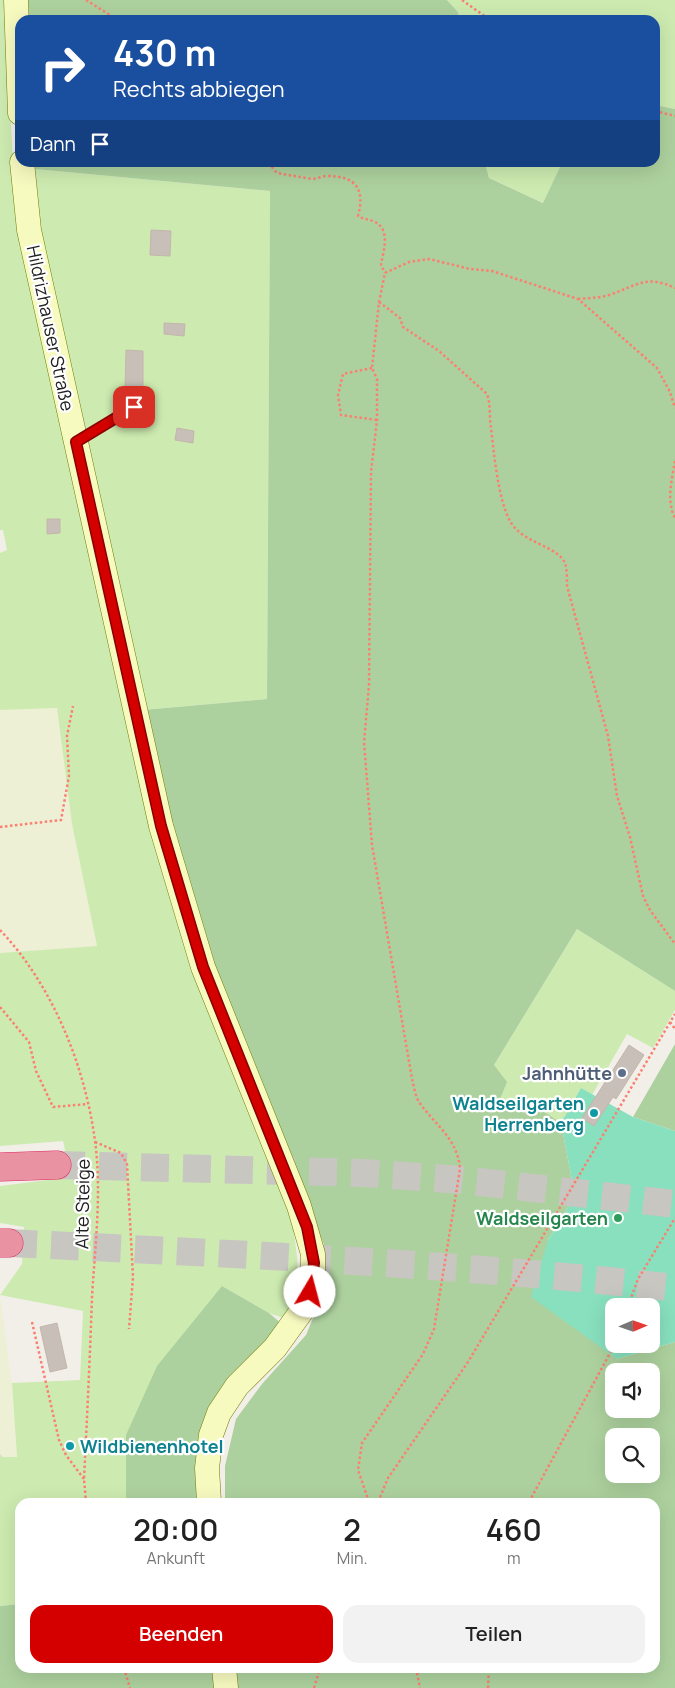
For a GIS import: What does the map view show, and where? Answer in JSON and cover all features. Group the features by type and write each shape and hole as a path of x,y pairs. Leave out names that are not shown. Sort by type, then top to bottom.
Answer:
{"highway":[{"path":"0,1167 57,1165"}],"main road":[{"path":"16,0 17,15"},
{"name":"Hildrizhauser Straße","path":"23,167 29,230 161,826 203,967 299,1206 313,1254 313,1281 306,1305 275,1348 237,1386 219,1413 211,1434 207,1468 209,1498"},
{"path":"224,1673 226,1688"}],"lane":[{"path":"76,442 134,407 134,396"}],"path":[{"path":"86,0 110,15"},
{"path":"462,0 483,15"},
{"path":"660,112 675,116"},
{"path":"272,167 277,173 314,179 325,176 349,180 358,189 362,198 358,216 373,221 383,231 385,244 381,265 385,273 379,302 372,368 377,379 377,420 371,472 369,685 364,742 372,845 412,1079 418,1100 448,1135 459,1156 458,1184 451,1213 434,1329 423,1354 362,1443 358,1470 368,1498"},
{"path":"385,273 408,262 429,259 470,269 492,271 578,300 657,368 670,392 675,408"},
{"path":"578,300 608,295 630,285 648,280 662,282 675,288"},
{"path":"379,302 400,318 403,327 439,351 487,394 490,404 490,426 502,501 509,520 517,532 529,541 551,549 562,557 566,566 567,586 608,736 617,796 630,837 643,896 650,910 675,944"},
{"path":"372,368 343,374 338,395 341,415 377,420"},
{"path":"675,461 671,483 670,509 675,518"},
{"path":"0,827 62,820 69,776 67,736 73,706"},
{"name":"Alte Steige","path":"0,930 11,941 43,989 71,1043 88,1104 95,1142 97,1202 84,1479 86,1498"},
{"path":"0,1007 29,1042 36,1071 53,1107 88,1104"},
{"path":"380,1498 388,1478 468,1362 675,1014"},
{"path":"670,1022 675,1028"},
{"path":"95,1142 122,1153 127,1164 133,1277 129,1329"},
{"path":"631,1298 638,1279 675,1218"},
{"path":"32,1322 59,1440 66,1456 84,1479"},
{"path":"531,1498 610,1353"},
{"path":"126,1673 130,1688"},
{"path":"314,1688 318,1673"},
{"path":"417,1673 420,1688"},
{"path":"488,1688 489,1673"}],"green space":[{"path":"0,0 5,0 13,165 154,839 291,1217 298,1269 295,1293 286,1319 269,1313 222,1286 126,1435 126,1498 15,1498 15,1604 0,1606 0,1454 3,1457 17,1457 12,1383 80,1380 83,1311 0,1295 22,1264 24,1227 0,1223 0,1186 71,1177 63,1141 0,1146 0,953 97,946 72,824 57,708 0,710 0,553 7,550 3,530 0,530"},
{"path":"25,0 447,0 458,12 458,15 26,15"},
{"path":"447,0 675,0 675,109 660,106 660,15 458,15 458,12"},
{"path":"660,106 675,109 675,991 577,929 494,1065 507,1082 498,1104 511,1110 539,1108 561,1123 575,1196 548,1240 605,1338 605,1353 614,1353 617,1359 637,1353 660,1353 660,1346 675,1342 675,1688 238,1688 236,1673 660,1673 660,1498 225,1498 225,1466 236,1419 262,1384 306,1335 323,1294 326,1263 324,1245 196,918 143,710 267,699 270,191 35,169 35,167 486,167 489,178 543,203 560,167 660,167"},
{"path":"486,167 560,167 544,203 489,178"},
{"path":"35,169 270,191 267,699 143,710 41,242"},
{"path":"57,708 72,824 97,946 0,953 0,710"},
{"path":"577,929 675,991 675,1010 653,1048 627,1034 592,1095 581,1088 561,1123 539,1108 511,1110 498,1104 494,1065"},
{"path":"675,1044 675,1131 633,1117"},
{"name":"Waldseilgarten","path":"581,1088 633,1117 675,1131 675,1342 660,1346 660,1298 605,1298 605,1350 531,1297 548,1240 575,1196 561,1123"},
{"path":"222,1286 269,1313 282,1324 244,1369 201,1498 126,1498 126,1435 157,1366"},
{"path":"0,1295 12,1383 17,1457 3,1457 0,1454"},
{"name":"Waldseilgarten","path":"609,1353 637,1353 617,1359"},
{"path":"15,1604 15,1673 216,1673 217,1688 0,1688 0,1606"}],"building":[{"path":"151,230 171,231 170,256 150,255"},
{"path":"164,323 185,324 184,336 164,334"},
{"path":"126,350 143,351 143,390 125,389"},
{"path":"177,428 194,431 193,443 175,440"},
{"path":"47,519 60,519 60,533 47,534"},
{"name":"Jahnhütte","path":"629,1045 644,1055 616,1099 613,1097 594,1126 582,1118"},
{"path":"57,1323 67,1368 50,1372 40,1327"}],"tunnel":[{"path":"57,1165 363,1173 462,1180 675,1204"},
{"path":"9,1243 259,1255 425,1266 592,1279 675,1288"}],"place":[{"name":"Jahnhütte","path":"622,1073"},
{"name":"Waldseilgarten Herrenberg","path":"594,1113"},
{"name":"Waldseilgarten","path":"618,1218"},
{"name":"Wildbienenhotel","path":"70,1446"}],"route":[{"path":"134,407 76,442 161,826 203,967 307,1227 314,1263 310,1292"}]}
